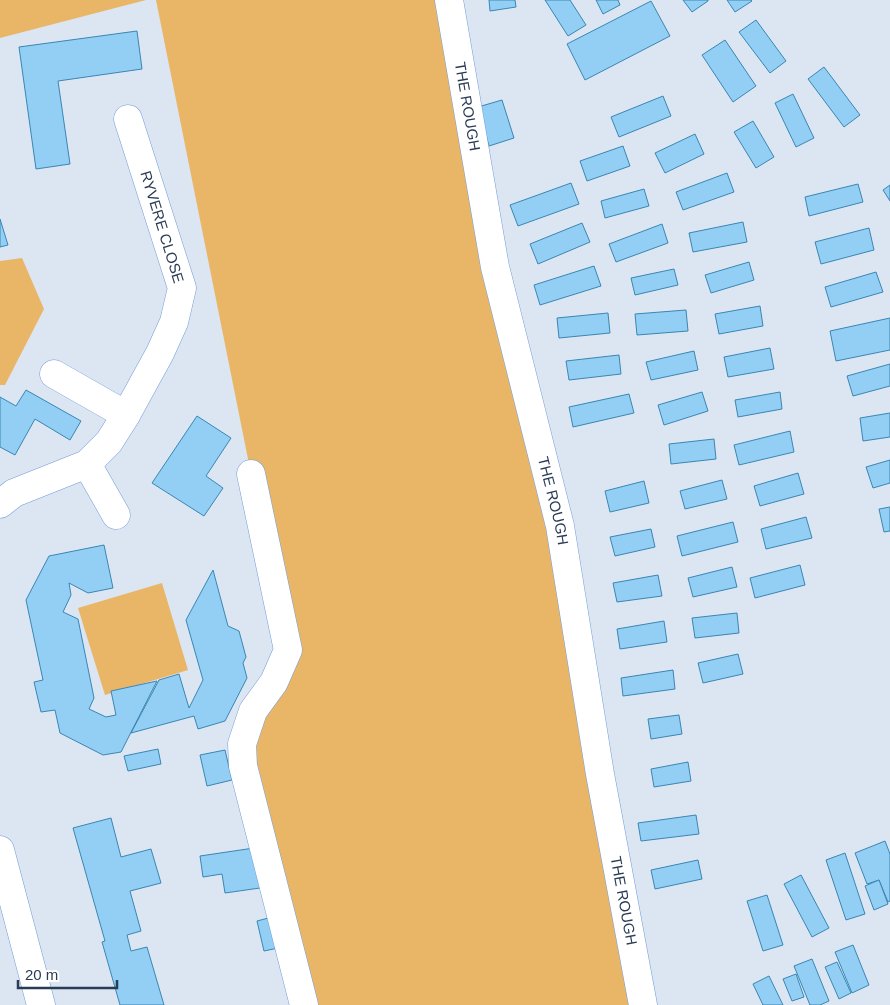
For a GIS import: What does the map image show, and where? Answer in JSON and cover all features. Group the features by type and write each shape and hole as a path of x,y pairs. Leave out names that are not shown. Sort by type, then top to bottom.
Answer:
{"street":[{"name":"THE ROUGH","path":"449,0 495,267 560,526 600,774 643,1005"},
{"name":"RYVERE CLOSE","path":"0,504 14,493 87,464 110,442 160,354 174,322 182,288 128,119"},
{"path":"54,374 126,415"},
{"path":"87,464 116,515"},
{"path":"251,474 288,650 274,682 254,710 242,744 243,766 304,1005"},
{"path":"0,850 41,1005"}],"shaded area":[{"path":"0,0 146,0 0,38"},
{"path":"156,0 449,0 643,1005 304,1005 243,766 288,650"},
{"path":"22,258 44,309 5,385 0,385 0,261"},
{"path":"162,583 188,670 105,695 78,608"}],"building":[{"path":"489,0 515,0 516,7 490,11"},
{"path":"545,0 570,0 586,25 568,36"},
{"path":"596,0 618,0 620,5 603,14"},
{"path":"683,0 708,0 708,1 692,12"},
{"path":"727,0 751,0 752,1 735,12"},
{"path":"651,1 670,36 585,80 567,44"},
{"path":"756,20 786,61 770,73 739,32"},
{"path":"137,31 142,69 58,81 70,164 36,169 19,47"},
{"path":"725,40 756,86 733,102 702,55"},
{"path":"824,67 860,115 844,127 808,79"},
{"path":"793,94 814,138 796,147 775,103"},
{"path":"663,96 671,116 619,137 611,117"},
{"path":"502,100 514,138 489,146 478,107"},
{"path":"753,121 774,157 756,168 734,132"},
{"path":"695,134 704,154 665,173 655,153"},
{"path":"623,146 630,166 587,181 580,161"},
{"path":"727,173 734,192 683,210 676,192"},
{"path":"571,183 579,204 518,226 510,205"},
{"path":"858,184 863,202 809,216 805,197"},
{"path":"890,185 890,201 883,190"},
{"path":"644,189 649,206 605,218 601,201"},
{"path":"0,219 8,245 0,247"},
{"path":"743,222 747,242 693,252 689,233"},
{"path":"582,223 590,242 538,264 530,244"},
{"path":"662,224 668,243 616,262 609,244"},
{"path":"869,228 874,250 821,264 815,242"},
{"path":"749,262 754,280 711,293 705,275"},
{"path":"594,266 601,286 540,305 534,285"},
{"path":"674,269 678,285 635,295 631,278"},
{"path":"876,272 883,292 831,307 825,287"},
{"path":"760,306 763,326 719,334 715,314"},
{"path":"686,310 688,331 637,335 635,314"},
{"path":"608,313 610,333 559,338 557,318"},
{"path":"890,318 890,350 836,361 830,331"},
{"path":"770,348 774,369 728,377 724,357"},
{"path":"694,351 698,370 651,380 646,362"},
{"path":"619,355 621,374 569,380 566,361"},
{"path":"890,364 890,386 853,396 847,376"},
{"path":"26,390 81,421 70,440 35,419 15,455 0,447 0,397 16,406"},
{"path":"702,392 708,411 664,425 658,405"},
{"path":"780,392 782,409 738,417 735,400"},
{"path":"629,394 634,413 573,427 569,407"},
{"path":"890,413 890,437 863,441 860,418"},
{"path":"197,416 231,438 206,476 223,488 204,516 152,483"},
{"path":"790,431 794,452 739,465 734,445"},
{"path":"714,439 716,459 671,464 669,444"},
{"path":"890,460 890,483 873,488 866,467"},
{"path":"798,473 804,494 760,506 754,486"},
{"path":"722,480 727,499 685,509 680,491"},
{"path":"644,481 649,503 610,512 605,491"},
{"path":"890,507 890,531 884,532 879,509"},
{"path":"806,517 812,538 766,549 761,529"},
{"path":"733,522 738,542 682,556 677,536"},
{"path":"651,529 655,547 615,556 610,537"},
{"path":"104,545 113,588 88,593 69,583 71,595 63,612 78,619 94,698 89,709 106,717 116,715 111,691 157,681 121,752 103,755 60,733 55,710 41,712 34,682 43,680 26,600 49,556"},
{"path":"800,565 805,585 755,598 750,578"},
{"path":"732,567 737,587 693,597 688,578"},
{"path":"213,570 228,626 239,631 246,657 243,663 247,678 225,721 198,729 194,716 131,733 159,680 179,674 189,708 203,680 186,620"},
{"path":"658,575 662,596 617,602 613,583"},
{"path":"737,613 739,633 695,638 692,618"},
{"path":"664,621 667,642 620,649 617,629"},
{"path":"738,654 743,674 703,683 698,663"},
{"path":"673,670 675,689 623,696 621,678"},
{"path":"679,715 682,734 651,739 648,719"},
{"path":"158,749 161,764 128,771 124,756"},
{"path":"225,750 232,780 207,786 200,755"},
{"path":"688,762 691,781 654,787 651,769"},
{"path":"696,815 699,834 641,841 638,823"},
{"path":"111,818 121,857 151,849 161,883 130,891 141,931 127,935 131,951 147,947 164,1005 120,1005 102,942 105,941 73,828"},
{"path":"885,841 890,854 890,901 888,902 879,880 867,884 855,853"},
{"path":"254,848 260,888 225,893 222,874 203,877 200,856"},
{"path":"845,853 865,914 846,920 826,860"},
{"path":"698,860 702,879 655,889 651,870"},
{"path":"801,875 829,928 812,937 784,884"},
{"path":"879,880 888,904 874,910 865,886"},
{"path":"767,895 783,945 763,951 747,901"},
{"path":"276,916 283,947 264,951 257,921"},
{"path":"853,945 869,985 852,993 835,952"},
{"path":"812,959 829,1001 820,1005 810,1005 794,966"},
{"path":"837,962 851,993 839,999 825,967"},
{"path":"796,974 804,997 792,1001 783,979"},
{"path":"769,976 783,1005 763,1005 753,984"}]}
